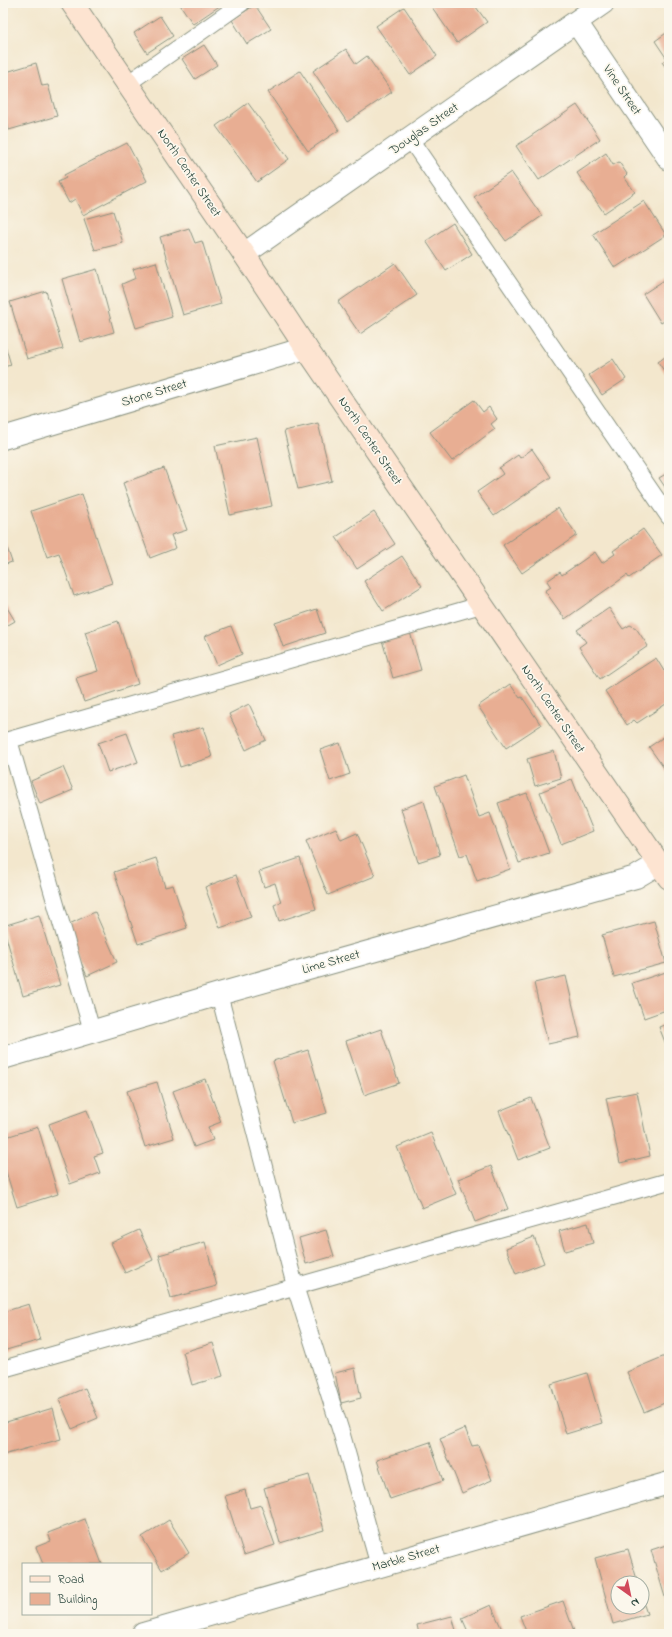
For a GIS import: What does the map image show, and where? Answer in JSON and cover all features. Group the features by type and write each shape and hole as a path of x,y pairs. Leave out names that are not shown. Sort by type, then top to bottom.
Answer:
{"street":[{"name":"North Center Street","path":"72,3 244,254 306,348 481,605 664,871"},
{"name":"Douglas Street","path":"244,254 603,3"},
{"name":"Vine Street","path":"576,22 669,159"},
{"name":"Stone Street","path":"3,438 306,348"},
{"name":"Lime Street","path":"3,1058 219,994 636,877 664,871"},
{"name":"Marble Street","path":"143,1634 669,1483"}],"lane":[{"path":"127,84 242,3"},
{"path":"410,139 669,517"},
{"path":"92,1031 9,740 481,605"},
{"path":"219,994 295,1286 342,1434 379,1566"},
{"path":"3,1369 669,1181"}],"building":[{"path":"179,3 219,3 221,5 193,24"},
{"path":"429,3 473,3 487,22 457,43"},
{"path":"255,5 271,29 247,44 232,20"},
{"path":"404,7 437,56 410,75 376,26"},
{"path":"160,16 173,36 147,53 134,33"},
{"path":"669,31 669,72 662,62 667,59 655,41"},
{"path":"204,45 217,65 195,79 182,59"},
{"path":"346,49 356,64 367,56 392,92 347,122 313,71"},
{"path":"36,63 42,86 48,85 57,116 9,130 3,109 3,73"},
{"path":"300,71 339,130 308,151 268,92"},
{"path":"248,103 289,159 257,182 216,126"},
{"path":"577,105 600,139 539,180 516,146"},
{"path":"127,143 147,181 83,215 75,199 69,203 58,182 66,178 64,175"},
{"path":"606,153 613,165 619,162 627,174 624,177 635,192 604,213 577,173"},
{"path":"511,172 542,216 506,241 474,197"},
{"path":"644,201 666,235 615,268 593,234"},
{"path":"113,211 123,243 95,250 84,219"},
{"path":"453,223 472,254 446,271 426,241"},
{"path":"189,228 195,243 202,241 221,304 183,315 160,237"},
{"path":"156,262 172,317 136,328 122,284 136,278 133,269"},
{"path":"395,263 417,295 360,334 338,302"},
{"path":"97,269 114,332 80,342 62,279"},
{"path":"669,277 669,318 661,323 643,294"},
{"path":"46,291 63,349 27,359 10,302"},
{"path":"3,338 11,365 3,367"},
{"path":"669,354 669,378 658,362"},
{"path":"613,359 626,379 602,395 589,375"},
{"path":"474,400 483,412 489,407 497,419 491,424 495,429 452,461 430,432"},
{"path":"318,423 332,481 298,489 284,431"},
{"path":"257,437 272,506 230,515 215,446"},
{"path":"532,449 551,477 494,516 477,492 503,474 499,468 518,455 520,458"},
{"path":"164,468 187,530 171,535 176,548 150,558 123,483"},
{"path":"669,472 669,493 659,478"},
{"path":"82,494 112,583 74,596 59,553 47,557 31,511"},
{"path":"558,508 577,535 522,573 503,545"},
{"path":"374,512 395,544 357,569 336,537"},
{"path":"643,529 662,555 629,578 627,575 565,619 545,591 551,587 547,581 560,572 562,575 595,552 602,563 615,554 613,551"},
{"path":"3,536 12,562 3,565"},
{"path":"402,556 422,586 383,611 364,581"},
{"path":"3,601 15,621 3,628"},
{"path":"609,608 623,629 630,625 636,628 648,646 600,679 579,647 586,642 577,630"},
{"path":"317,609 325,633 283,647 275,623"},
{"path":"118,621 138,684 84,702 76,678 98,671 85,632"},
{"path":"231,626 242,654 217,665 205,636"},
{"path":"410,632 421,670 393,678 382,640"},
{"path":"656,658 664,671 669,668 669,702 637,723 634,720 627,725 605,691"},
{"path":"510,684 520,698 522,697 541,725 506,748 478,706"},
{"path":"249,704 266,740 246,750 229,714"},
{"path":"203,727 212,757 180,767 171,736"},
{"path":"669,729 669,775 649,747 668,734 666,731"},
{"path":"127,733 138,762 108,772 98,743"},
{"path":"340,743 350,774 330,781 320,750"},
{"path":"554,751 561,778 535,786 527,759"},
{"path":"63,767 73,790 40,804 31,781"},
{"path":"464,775 479,817 490,813 510,869 477,881 467,854 460,856 435,786"},
{"path":"572,779 593,831 561,844 540,792"},
{"path":"527,793 549,853 519,863 498,803"},
{"path":"424,801 440,855 418,862 401,809"},
{"path":"336,828 341,840 357,833 375,876 328,895 306,841"},
{"path":"156,858 165,887 173,885 187,928 138,944 114,872"},
{"path":"300,858 316,909 279,921 274,905 281,902 275,883 264,887 259,872"},
{"path":"236,875 251,917 220,928 205,887"},
{"path":"95,912 117,962 87,976 65,926"},
{"path":"39,915 60,985 23,996 3,926"},
{"path":"654,921 666,963 614,977 602,935"},
{"path":"669,971 669,1009 644,1018 632,983"},
{"path":"566,976 580,1037 548,1044 534,983"},
{"path":"669,1023 669,1052 659,1027"},
{"path":"381,1029 399,1083 364,1095 346,1041"},
{"path":"308,1050 327,1113 292,1123 273,1061"},
{"path":"205,1079 221,1122 208,1127 213,1140 194,1147 173,1091"},
{"path":"157,1082 174,1138 145,1147 127,1091"},
{"path":"637,1092 650,1156 620,1163 606,1098"},
{"path":"531,1098 550,1148 518,1160 499,1111"},
{"path":"87,1110 103,1153 94,1156 100,1173 70,1184 49,1124"},
{"path":"38,1127 58,1194 17,1207 3,1162 3,1138"},
{"path":"431,1133 456,1194 422,1208 397,1147"},
{"path":"491,1166 508,1209 475,1222 458,1179"},
{"path":"588,1223 593,1243 565,1251 559,1231"},
{"path":"139,1230 153,1260 125,1273 111,1243"},
{"path":"326,1230 334,1256 306,1264 299,1238"},
{"path":"534,1237 544,1263 516,1274 506,1248"},
{"path":"205,1242 217,1286 171,1298 159,1255"},
{"path":"29,1304 40,1340 3,1351 3,1312"},
{"path":"213,1343 223,1376 192,1385 183,1352"},
{"path":"665,1356 669,1364 669,1401 644,1412 627,1372"},
{"path":"355,1368 361,1398 341,1403 335,1373"},
{"path":"587,1373 602,1423 566,1434 551,1384"},
{"path":"85,1388 98,1418 72,1429 59,1399"},
{"path":"53,1408 61,1439 3,1455 3,1423"},
{"path":"465,1428 472,1446 478,1445 492,1480 462,1493 440,1439"},
{"path":"430,1442 443,1481 390,1499 377,1460"},
{"path":"309,1475 324,1530 280,1543 264,1488"},
{"path":"245,1490 250,1508 261,1505 275,1545 244,1555 225,1496"},
{"path":"85,1519 102,1563 43,1563 36,1547 51,1541 48,1533"},
{"path":"169,1520 189,1553 162,1570 142,1537"},
{"path":"669,1544 669,1603 667,1604 651,1550"},
{"path":"628,1549 636,1575 610,1575 610,1613 595,1558"},
{"path":"563,1601 575,1634 527,1634 520,1616"},
{"path":"491,1605 504,1634 469,1634 462,1618"},
{"path":"611,1615 644,1615 613,1624"},
{"path":"452,1616 457,1634 419,1634 417,1625"}]}
